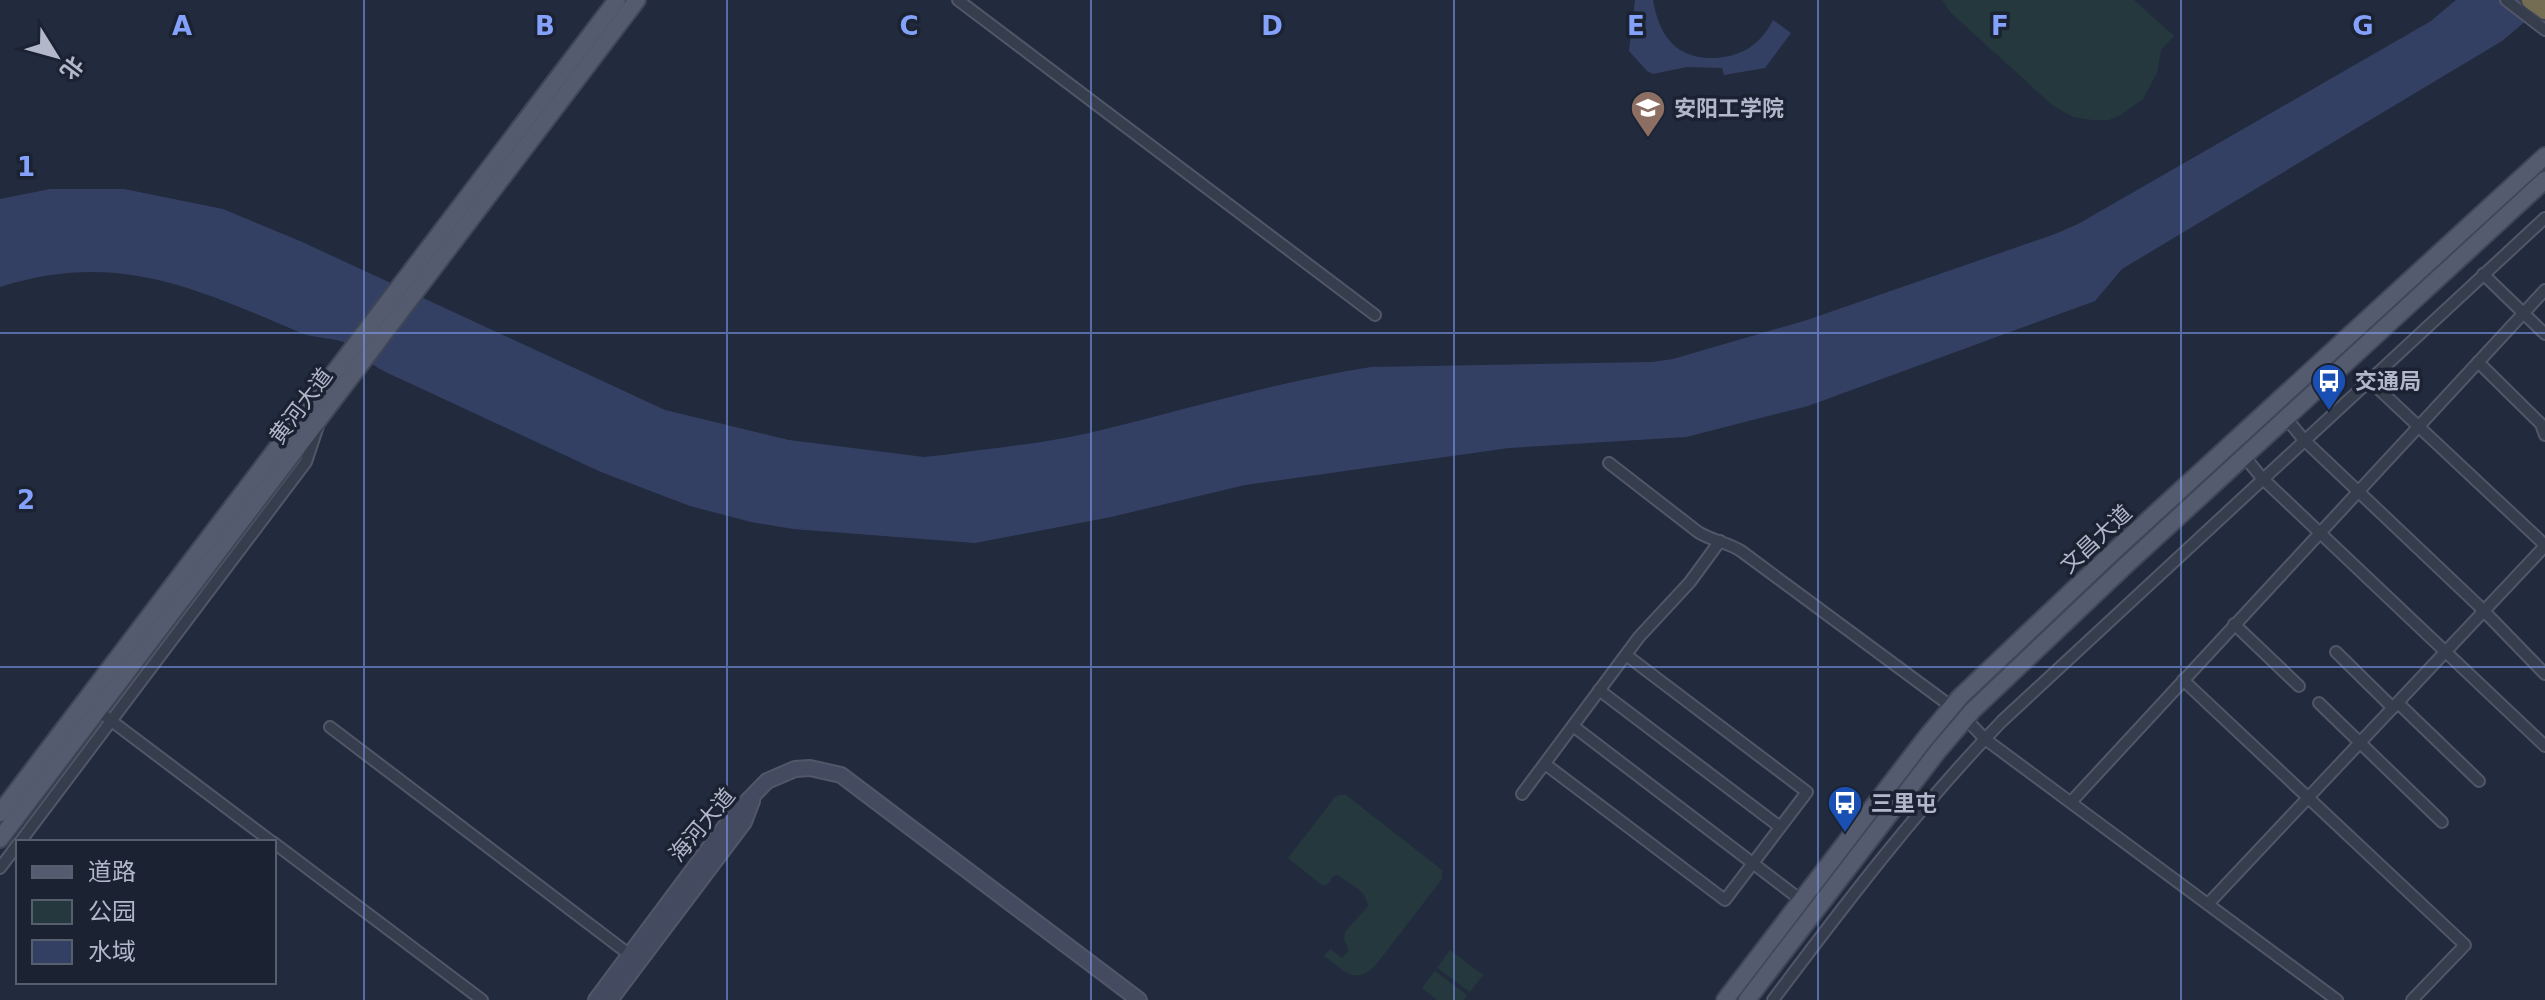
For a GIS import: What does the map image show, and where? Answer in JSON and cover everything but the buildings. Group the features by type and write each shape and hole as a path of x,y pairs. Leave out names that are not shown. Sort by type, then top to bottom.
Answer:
{"highway":[{"path":"2531,0 2545,10"}],"main road":[{"name":"黄河大道","path":"409,287 617,0"},
{"name":"黄河大道","path":"0,813 409,287 637,0"},
{"name":"文昌大道","path":"1725,1000 1952,707 2112,553 2545,156"},
{"name":"文昌大道","path":"1747,1000 1965,718 2545,180"},
{"name":"黄河大道","path":"0,839 322,415 353,360"}],"street":[{"path":"958,0 1375,315"},
{"path":"2506,0 2545,30"},
{"path":"1773,1000 1839,913 1985,739 2262,478 2545,218"},
{"path":"2483,274 2545,334"},
{"path":"2071,802 2545,290"},
{"path":"2478,362 2541,424 2545,435"},
{"path":"2208,904 2545,546 2369,380"},
{"path":"21,840 306,462 322,415"},
{"path":"2286,418 2304,440 2545,674"},
{"path":"2244,456 2262,478 2545,746"},
{"path":"1609,463 1708,539 1741,551 1952,707"},
{"path":"1522,794 1626,655 1690,582 1720,541"},
{"path":"2234,624 2299,686"},
{"path":"2336,652 2479,781"},
{"path":"1545,764 1725,900 1807,792 1626,655"},
{"path":"2183,680 2465,945 2412,1000"},
{"path":"1599,690 1780,827"},
{"path":"2319,703 2442,822"},
{"path":"97,710 269,840"},
{"path":"1965,718 1985,739 2337,1000"},
{"path":"1573,726 1801,900"},
{"path":"330,727 630,955"},
{"path":"754,797 767,781 795,769 825,769 841,775 1139,1000"},
{"name":"海河大道","path":"596,1000 734,815 754,797"},
{"name":"海河大道","path":"610,1000 744,822 754,797"},
{"path":"276,845 482,1000"},
{"path":"0,868 16,847"}],"green space":[{"path":"1942,0 2134,0 2174,36 2161,50 2157,73 2143,99 2109,120 2092,120 2073,117 2052,105 1951,13"},
{"path":"1346,795 1442,870 1442,879 1375,966 1361,975 1343,971 1324,956 1330,949 1342,958 1349,951 1344,939 1345,932 1368,906 1364,895 1338,875 1323,886 1288,858 1335,797"},
{"path":"1450,950 1483,975 1470,992 1437,968"},
{"path":"1435,971 1467,995 1464,1000 1437,1000 1422,988"}],"water":[{"path":"1635,0 1653,0 1660,24 1671,42 1679,49 1700,57 1724,57 1750,48 1763,36 1773,20 1791,33 1765,68 1724,75 1722,68 1687,67 1653,74 1629,51"},
{"path":"2456,0 2545,0 2545,5 2502,41 2122,269 2095,301 1808,406 1686,437 1509,448 1245,485 1111,517 975,543 793,529 690,506 601,472 392,375 372,364 349,344 301,333 226,302 155,279 119,273 81,272 0,287 0,199 50,189 124,189 223,209 300,241 665,410 789,440 924,457 943,455 1071,437 1264,389 1371,367 1652,362 1673,359 1807,320 2078,224 2431,21"}],"place":[{"name":"安阳工学院","path":"1648,139"},
{"name":"交通局","path":"2329,412"},
{"name":"三里屯","path":"1845,834"}]}
